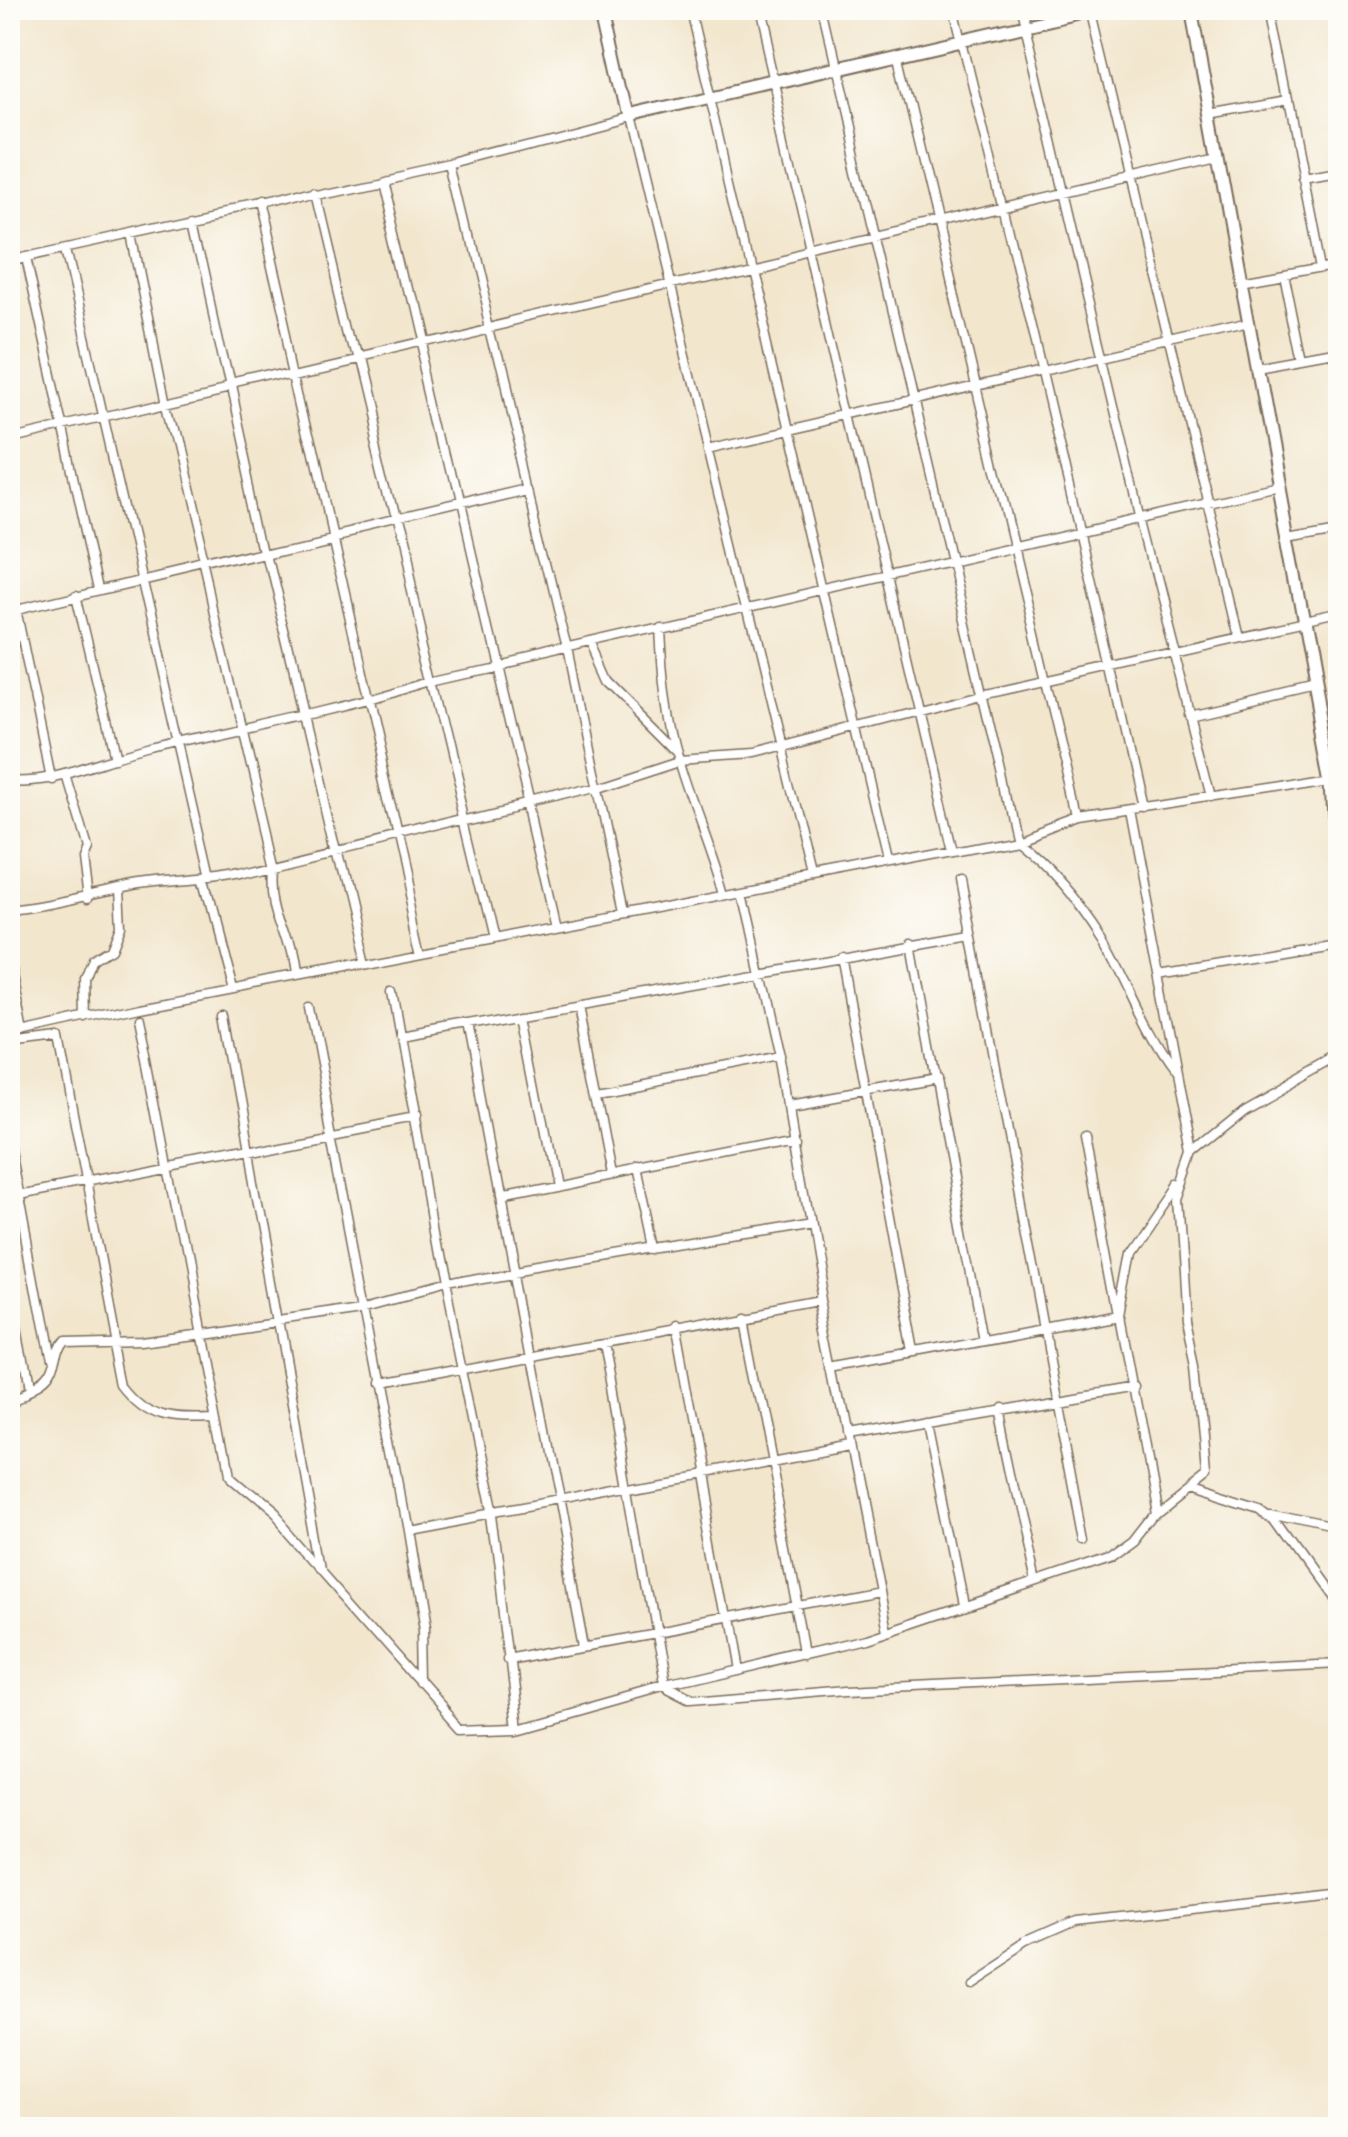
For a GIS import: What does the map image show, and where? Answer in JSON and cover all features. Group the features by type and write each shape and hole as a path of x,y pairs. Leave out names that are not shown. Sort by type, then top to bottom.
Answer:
{"street":[{"path":"605,8 812,878"},
{"path":"689,8 790,428 888,863"},
{"path":"754,8 952,851"},
{"path":"822,8 1016,839 1046,863 1104,940 1153,1040 1179,1073"},
{"path":"954,8 1081,530 1108,668 1142,807"},
{"path":"1021,8 1140,517 1211,796"},
{"path":"8,261 450,164 1093,8 1166,341 1240,637"},
{"path":"1160,972 1340,943 1337,795 1190,8"},
{"path":"1302,8 1271,10 1320,266"},
{"path":"1336,8 1340,32"},
{"path":"898,57 1078,816"},
{"path":"1210,115 1288,100"},
{"path":"8,440 1218,158"},
{"path":"450,164 566,650 622,914"},
{"path":"1302,176 1340,170"},
{"path":"382,178 557,926"},
{"path":"317,192 495,938"},
{"path":"256,206 334,536 425,952"},
{"path":"194,219 266,550 364,964"},
{"path":"132,234 166,404 275,866 272,894 277,916 293,940 298,976"},
{"path":"65,250 142,579 230,989"},
{"path":"26,257 99,589"},
{"path":"1240,281 1340,262"},
{"path":"1284,273 1302,363"},
{"path":"708,446 1248,324"},
{"path":"1258,371 1338,356 1340,386"},
{"path":"8,780 51,779 114,759 368,700 433,680 1278,487"},
{"path":"12,611 528,489"},
{"path":"1288,536 1340,527"},
{"path":"8,570 12,611 51,779"},
{"path":"76,594 114,759"},
{"path":"8,910 87,899 119,890 206,881 275,866 338,847 597,787 679,756 725,759 982,695 1340,615"},
{"path":"661,627 660,663 679,756 708,831 725,894"},
{"path":"592,644 609,682 679,756"},
{"path":"1190,715 1316,685"},
{"path":"64,774 86,848 82,857 87,899"},
{"path":"8,1036 230,989 1016,839 1078,816 1332,777"},
{"path":"1129,809 1194,1152"},
{"path":"960,879 1084,1540"},
{"path":"87,1019 86,980 94,960 112,948 121,926 119,890"},
{"path":"744,891 781,1058 822,1301 886,1632"},
{"path":"400,1038 971,936"},
{"path":"912,944 984,1341"},
{"path":"841,957 914,1354"},
{"path":"10,964 23,1032"},
{"path":"392,991 444,1286 492,1516 517,1728"},
{"path":"580,1005 612,1175"},
{"path":"308,1006 424,1633 425,1688"},
{"path":"522,1015 556,1186"},
{"path":"224,1016 322,1572"},
{"path":"140,1018 227,1475 272,1514 468,1732 517,1728 662,1687 886,1632 1035,1579 1108,1558 1134,1540 1155,1513 1205,1472 1195,1364 1186,1322 1178,1198 1182,1175"},
{"path":"468,1025 584,1644"},
{"path":"18,1044 59,1038 124,1383 151,1411 176,1418 214,1416"},
{"path":"1119,1316 1131,1252 1194,1152 1245,1111 1340,1057"},
{"path":"597,1093 781,1058"},
{"path":"790,1105 937,1078"},
{"path":"18,1196 416,1118"},
{"path":"8,1138 52,1377"},
{"path":"502,1197 796,1139"},
{"path":"1085,1139 1155,1513"},
{"path":"638,1170 655,1251"},
{"path":"8,1406 28,1397 52,1377 57,1344 116,1342 363,1308 444,1286 809,1224"},
{"path":"8,1275 28,1397"},
{"path":"378,1384 822,1301"},
{"path":"742,1314 796,1608 808,1654"},
{"path":"835,1368 1119,1316"},
{"path":"673,1326 735,1670"},
{"path":"602,1342 662,1687"},
{"path":"848,1435 1134,1386"},
{"path":"999,1408 1035,1579"},
{"path":"928,1421 966,1605"},
{"path":"406,1529 492,1516 849,1446"},
{"path":"1340,1458 1333,1468 1340,1519"},
{"path":"1186,1487 1226,1496 1268,1515 1340,1531"},
{"path":"1268,1515 1340,1610"},
{"path":"507,1660 879,1592"},
{"path":"662,1687 691,1702 849,1689 1340,1666"},
{"path":"969,1983 1028,1944 1076,1923 1340,1892"}]}
